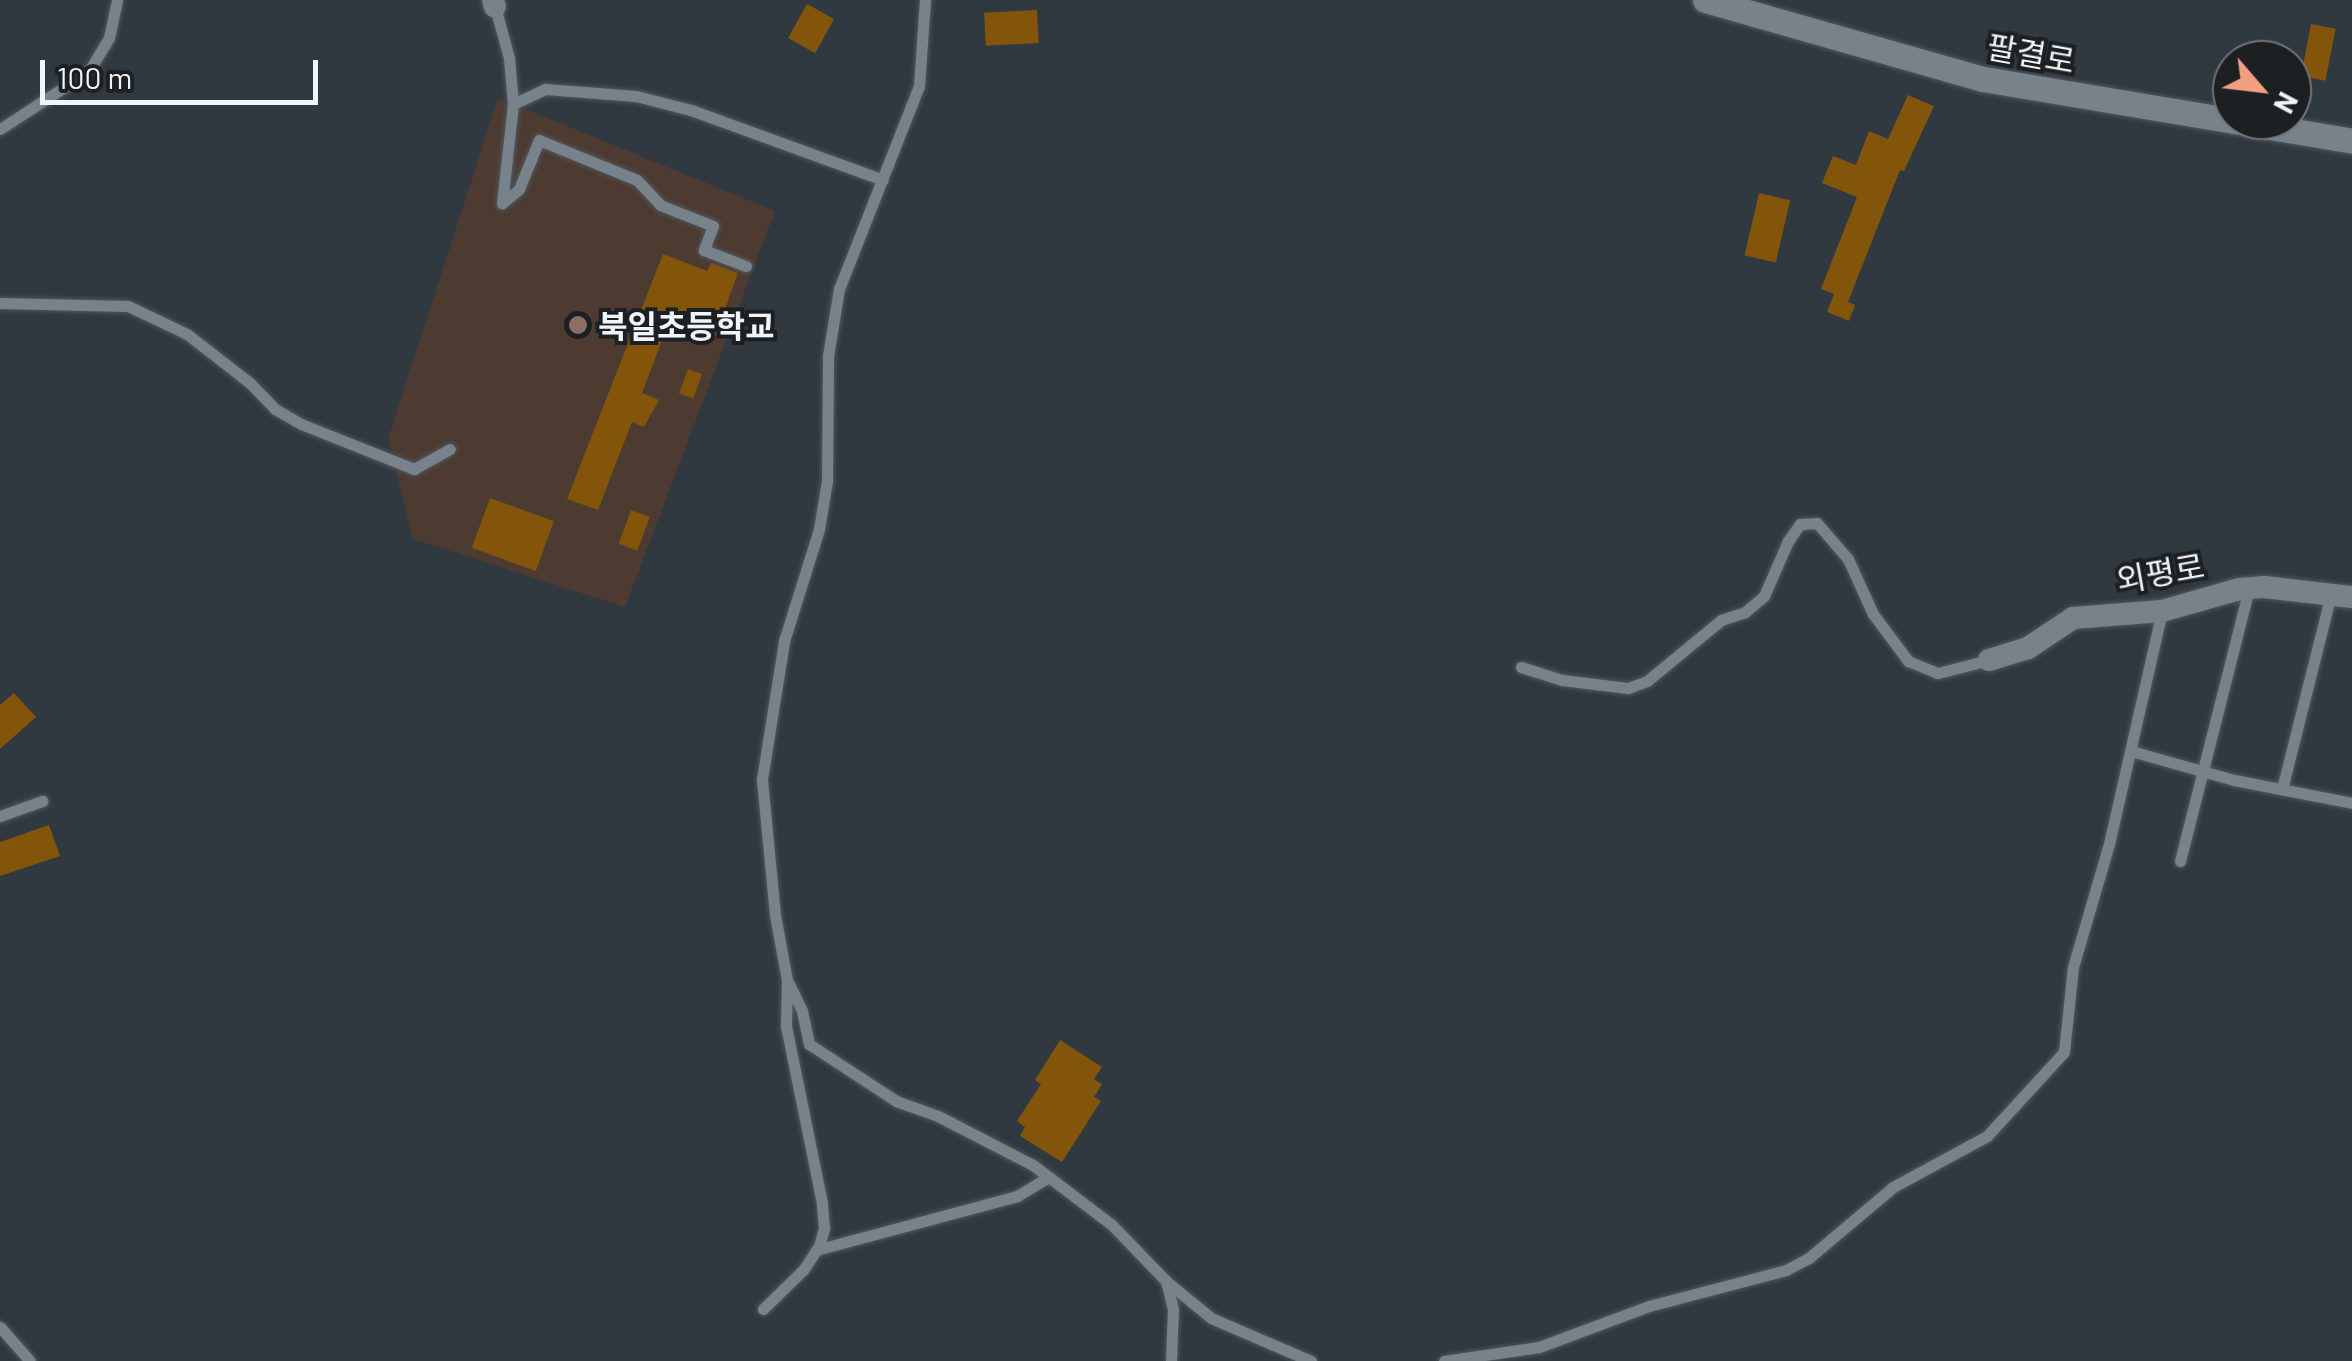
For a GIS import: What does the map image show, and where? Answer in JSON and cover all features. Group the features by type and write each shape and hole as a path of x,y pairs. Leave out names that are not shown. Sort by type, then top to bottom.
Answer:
{"street":[{"name":"팔결로","path":"1705,0 1982,79 2352,141"},
{"name":"외평로","path":"1989,660 2028,648 2072,618 2162,611 2249,588 2342,595"}],"lane":[{"path":"763,1309 816,1250 824,1228 786,1026 787,980 775,916 762,778 784,641 819,529 827,481 828,356 840,289 919,86 924,0"},
{"path":"0,129 89,71 110,38 115,1"},
{"path":"494,3 509,58 513,104 502,202 518,189 539,140 637,180 660,205 713,226 704,250 746,266"},
{"path":"513,104 545,90 636,96 691,110 883,180"},
{"path":"0,303 128,306 186,334 250,383 275,410 302,424 414,469 450,449"},
{"path":"1521,666 1562,680 1628,688 1647,682 1721,620 1745,612 1764,596 1788,541 1800,524 1817,523 1848,559 1873,614 1908,662 1938,673 1989,660"},
{"path":"2180,860 2206,772 2249,588"},
{"path":"2282,789 2342,595"},
{"path":"1444,1361 1539,1347 1648,1306 1786,1270 1810,1256 1904,1180 1986,1136 2064,1052 2073,967 2131,751 2162,611"},
{"path":"2131,751 2206,772 2352,803"},
{"path":"0,816 42,800"},
{"path":"787,980 802,1011 810,1044 896,1102 992,1142 1049,1176 1112,1225 1166,1281 1234,1331 1312,1361"},
{"path":"816,1250 1016,1196 1049,1176"},
{"path":"1166,1281 1173,1309 1171,1361"},
{"path":"0,1328 30,1361"}],"shaded area":[{"name":"북일초등학교","path":"498,98 775,211 625,607 413,539 388,439"}],"building":[{"path":"807,4 834,19 815,53 788,38"},
{"path":"1037,10 1039,43 986,46 984,13"},
{"path":"2311,24 2336,29 2325,81 2312,78 2312,40 2308,40"},
{"path":"1908,95 1934,106 1904,171 1900,170 1848,302 1855,305 1849,321 1827,312 1834,294 1821,289 1857,197 1822,183 1833,156 1856,165 1869,131 1888,139"},
{"path":"1759,193 1790,200 1776,263 1745,255"},
{"path":"663,254 707,271 711,263 738,273 713,342 668,325 642,393 659,400 644,427 632,422 598,510 567,499"},
{"path":"688,369 702,374 693,399 679,393"},
{"path":"490,498 554,521 536,571 472,548"},
{"path":"631,510 650,517 637,551 619,544"},
{"path":"14,693 36,717 0,749 0,705"},
{"path":"49,825 60,856 0,876 0,842"},
{"path":"1060,1040 1102,1067 1094,1079 1102,1084 1094,1097 1101,1101 1062,1162 1020,1136 1025,1127 1017,1121 1041,1084 1035,1080"}],"place":[{"name":"북일초등학교","path":"578,325"}]}
